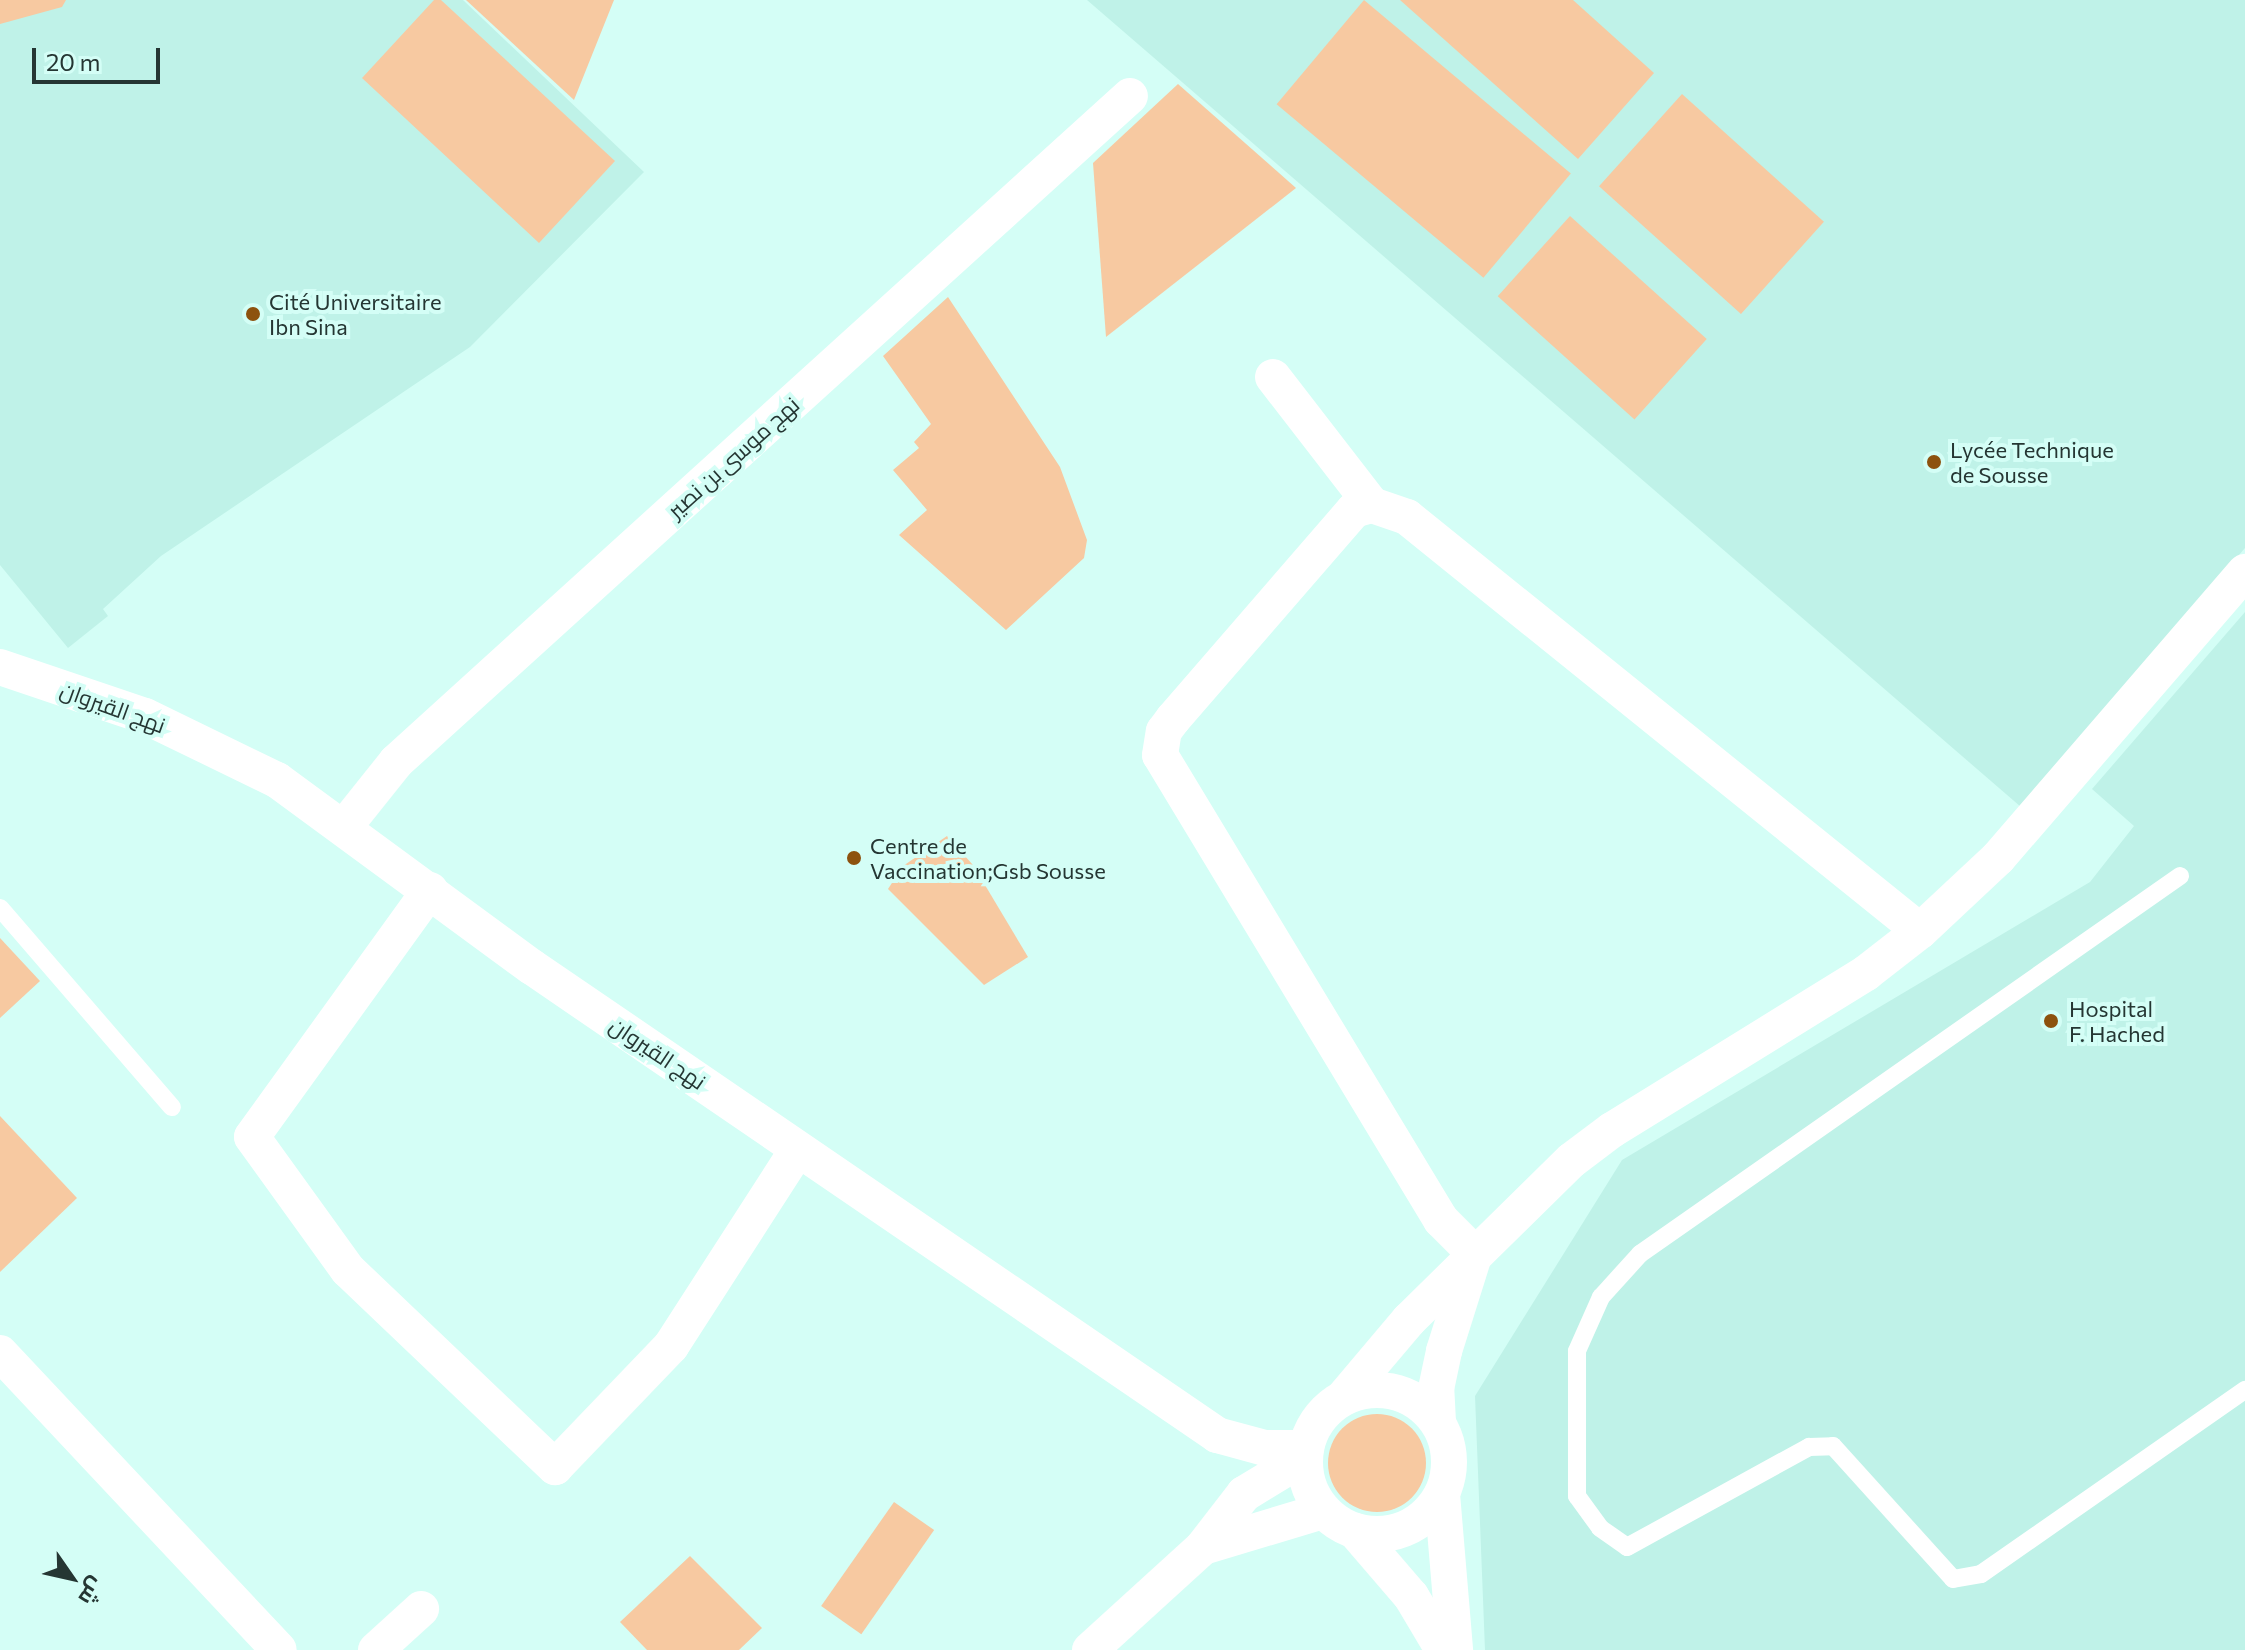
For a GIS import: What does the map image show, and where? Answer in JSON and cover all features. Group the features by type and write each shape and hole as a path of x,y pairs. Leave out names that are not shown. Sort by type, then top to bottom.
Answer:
{"street":[{"name":"نهج موسى بن نصير","path":"345,826 396,762 1130,96"},
{"path":"1273,377 1372,505 1407,517 1920,931"},
{"path":"1372,505 1340,520 1173,719 1164,731 1160,755 1441,1220 1475,1254"},
{"path":"1443,1650 1411,1596 1355,1531 1323,1511 1309,1486 1306,1453 1319,1419 1343,1398 1409,1320 1522,1204 1612,1130 1866,973 1920,931 1998,858 2245,572"},
{"name":"نهج القيروان","path":"0,667 203,742 277,780 345,826 532,967 1217,1435 1265,1448 1306,1453"},
{"path":"430,890 252,1137 348,1270 555,1467 671,1346 798,1149"},
{"path":"1455,1650 1442,1494 1449,1465 1438,1422 1436,1389 1444,1351 1475,1254"},
{"path":"0,1353 279,1650"},
{"path":"1343,1398 1364,1391 1406,1395 1438,1422"},
{"path":"1090,1650 1203,1547 1244,1494 1306,1453"},
{"path":"1355,1531 1375,1534 1414,1524 1442,1494"},
{"path":"1203,1547 1323,1511"},
{"path":"376,1650 421,1609"}],"lane":[{"path":"2180,876 1640,1254 1601,1297 1577,1351 1577,1496 1600,1528 1627,1547 1809,1447 1833,1446 1953,1579 1981,1574 2245,1390"},
{"path":"0,908 172,1107"}],"shaded area":[{"name":"Cité Universitaire Ibn Sina","path":"0,0 463,0 644,172 470,347 161,556 103,609 108,616 68,648 0,565"},
{"path":"0,0 66,0 62,7 0,24"},
{"path":"434,0 441,0 615,161 539,243 362,78"},
{"path":"466,0 614,0 574,100"},
{"name":"Lycée Technique de Sousse","path":"1087,0 2245,0 2245,548 2021,807"},
{"path":"1364,0 1571,174 1483,278 1277,104"},
{"path":"1400,0 1573,0 1654,73 1578,159"},
{"path":"1178,84 1296,188 1106,337 1093,163"},
{"path":"1682,94 1824,222 1741,314 1599,186"},
{"path":"1570,216 1707,339 1634,419 1498,296"},
{"path":"948,297 1060,467 1087,540 1084,558 1006,630 899,535 927,510 893,470 919,448 914,442 931,424 883,356"},
{"name":"Hospital F. Hached","path":"2245,612 2245,1650 1485,1650 1475,1396 1622,1160 2090,882 2134,826 2092,789"},
{"path":"947,836 973,865 1028,957 984,985 888,889 903,866"},
{"path":"0,938 40,981 0,1018"},
{"path":"0,1116 77,1198 0,1272"},
{"path":"1377,1414 1396,1418 1412,1428 1422,1444 1426,1463 1422,1482 1412,1498 1396,1508 1377,1512 1358,1508 1342,1498 1332,1482 1328,1463 1332,1444 1342,1428 1358,1418"},
{"path":"894,1502 934,1530 861,1634 821,1606"},
{"path":"690,1556 762,1628 739,1650 647,1650 620,1622"}],"place":[{"name":"Cité Universitaire Ibn Sina","path":"253,314"},
{"name":"Lycée Technique de Sousse","path":"1934,462"},
{"name":"Centre de Vaccination;Gsb Sousse","path":"854,858"},
{"name":"Hospital F. Hached","path":"2051,1021"}]}
